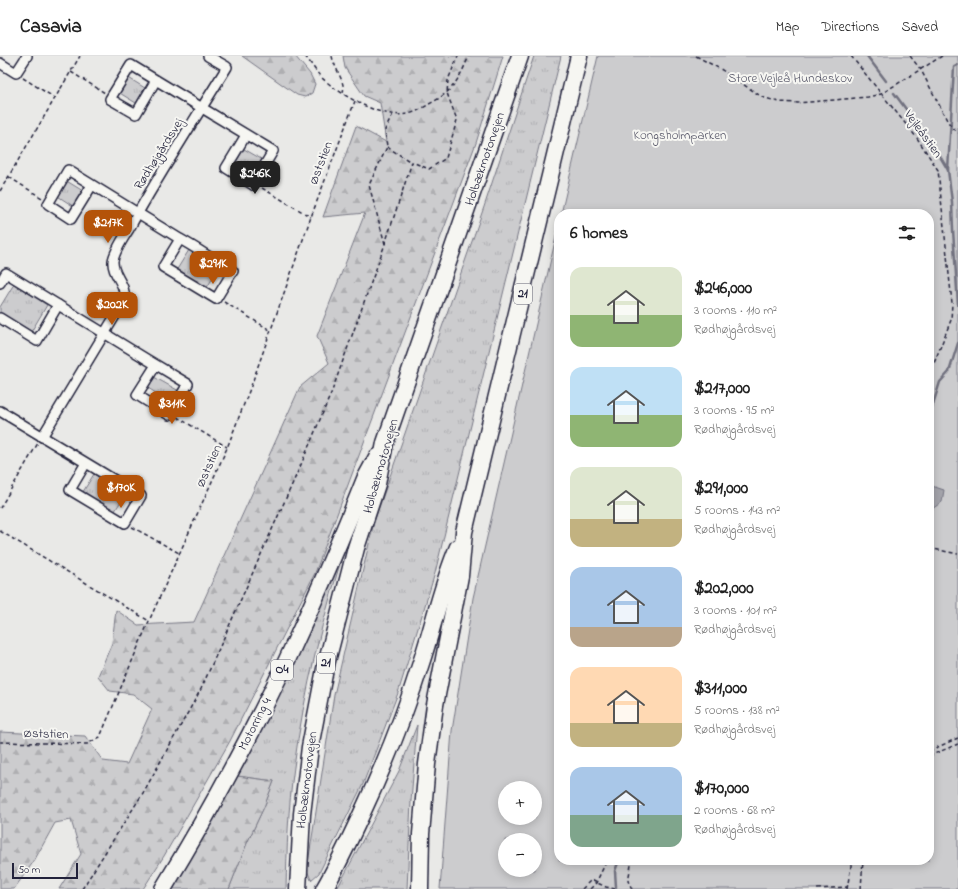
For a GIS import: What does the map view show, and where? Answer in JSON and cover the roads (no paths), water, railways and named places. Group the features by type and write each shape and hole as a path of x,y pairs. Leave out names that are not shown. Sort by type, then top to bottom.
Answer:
{"highway":[{"name":"Holbækmotorvejen","path":"298,889 302,814 310,747 325,669 354,555 377,484 385,443 520,56"},
{"name":"21","path":"420,889 421,834 427,764 435,705 460,576 464,532 579,56"},
{"name":"Motorring 4","path":"163,889 217,798 288,658 365,478 385,443"},
{"path":"325,886 350,839 374,788 397,732 421,664 448,570 464,532"}],"street":[{"path":"0,63 16,73 27,56"},
{"name":"Rødhøjgårdsvej","path":"42,437 124,301 124,288 114,268 114,256 138,213 227,67 208,56"},
{"path":"156,80 136,114 110,99 131,65 156,80 246,135 273,151 253,184 226,168 246,135"},
{"path":"92,185 71,219 48,204 68,170 180,238 233,271 216,299 163,267 180,238"},
{"path":"0,283 6,273 188,384 169,415 137,395 156,365"},
{"path":"0,318 37,341 58,306"},
{"path":"0,411 141,496 125,523 70,490 86,463"}],"waterway":[{"path":"867,56 886,81"},
{"path":"948,170 954,67 958,65"},
{"path":"894,93 935,148 948,170 952,202 958,305"},
{"path":"934,401 940,382 949,372 958,343"},
{"path":"616,887 615,871 617,865"}],"park label":[{"name":"Store Vejleå Hundeskov","path":"790,78"},
{"name":"Kongsholmparken","path":"680,135"}]}
